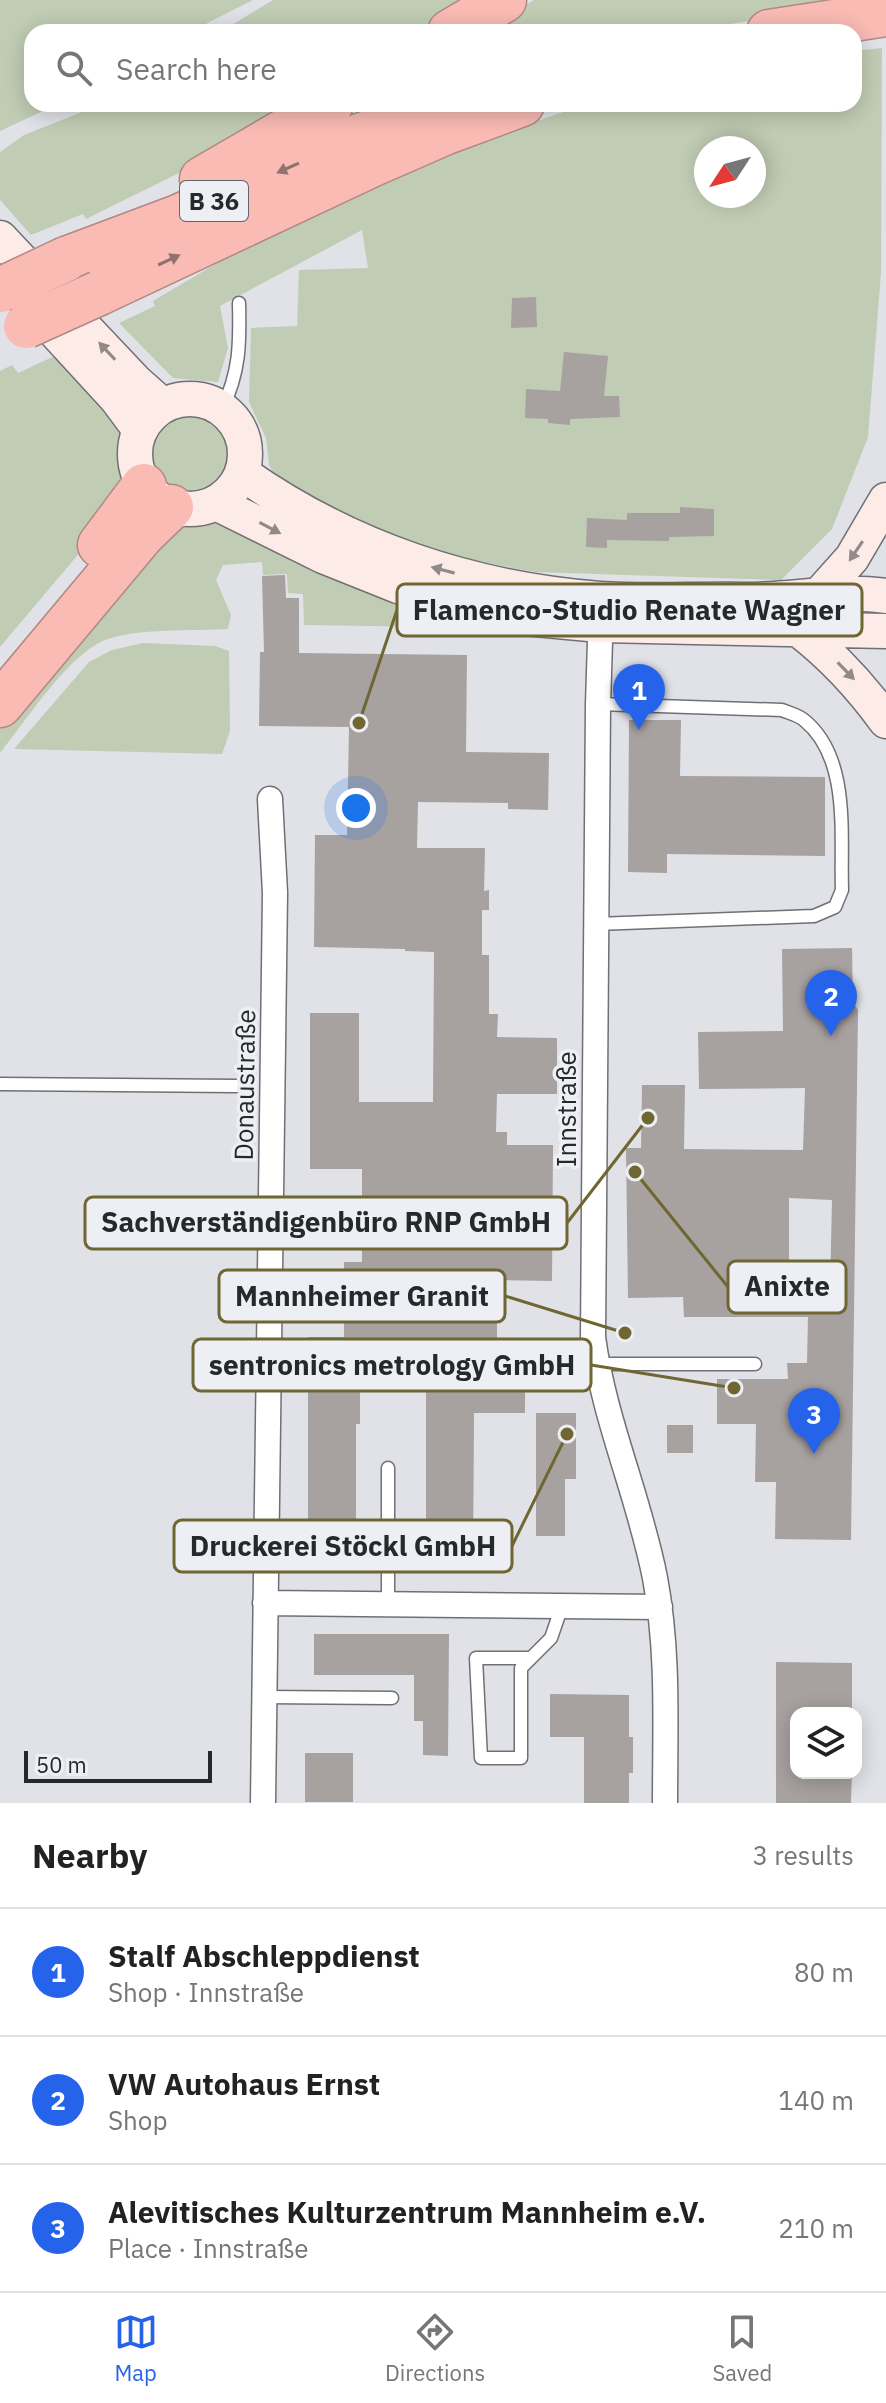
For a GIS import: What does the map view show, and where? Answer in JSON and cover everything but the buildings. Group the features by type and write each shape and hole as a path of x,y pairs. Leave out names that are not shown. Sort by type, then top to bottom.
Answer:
{"highway":[{"path":"464,24 504,0"},
{"path":"820,24 877,15"},
{"name":"B 36","path":"66,259 317,112"},
{"name":"B 36","path":"0,290 66,259 178,217 359,136 430,112"},
{"name":"B 36","path":"13,332 373,164 502,112"},
{"path":"0,662 114,528 158,496"},
{"path":"0,705 143,534 158,496"}],"street":[{"path":"0,238 135,381 151,418"},
{"path":"0,271 117,399 151,418"},
{"path":"182,399 203,400 222,409 240,431 246,459 232,490 216,503 202,509 186,510 158,496 136,468 135,448 151,418 182,399"},
{"path":"242,473 293,507 362,542 427,566 601,612 798,629 886,631"},
{"path":"818,596 852,558 886,500"},
{"path":"216,503 323,556 453,604 514,617 867,593 886,596"},
{"name":"Innstraße","path":"601,612 593,1312 597,1364 646,1542 660,1607 665,1650 665,1803"},
{"path":"798,629 832,656 858,683 886,721"},
{"name":"Donaustraße","path":"263,1803 275,893 270,799"},
{"path":"265,1603 660,1607"}],"lane":[{"path":"222,409 230,394 240,356 239,303"},
{"path":"596,924 814,916 835,907 842,890 838,774 826,745 803,719 782,710 598,704"},
{"path":"0,1084 237,1086"},
{"path":"597,1364 755,1364"},
{"path":"388,1468 388,1604"},
{"path":"528,1658 476,1658 481,1758 521,1758 521,1668 551,1638 562,1606"},
{"path":"264,1697 392,1698"}],"green space":[{"path":"0,0 253,0 206,24 24,24 24,112 41,112 0,131"},
{"path":"273,0 478,0 437,24 233,24"},
{"path":"534,0 842,0 822,9 731,24 494,24"},
{"path":"882,48 881,273 868,437 832,529 781,580 535,572 445,555 363,527 282,481 269,465 266,438 249,402 251,328 297,326 299,270 368,268 362,230 220,306 228,348 218,382 173,378 119,323 155,306 153,301 256,240 457,148 563,112 862,112 862,50"},
{"path":"82,112 285,112 191,167 86,219 83,214 31,235 0,200 0,152 24,135"},
{"path":"61,353 123,428 125,487 98,531 0,647 0,371 12,365 18,373"},
{"path":"198,417 211,423 222,434 228,455 226,470 211,487 198,493 182,493 169,487 154,470 152,447 158,434 175,419"},
{"path":"228,520 500,628 304,625 303,594 288,593 287,574 263,575 262,562 223,565 216,580 231,615 228,629 148,632 105,640 77,659 62,674 0,753 0,714 171,522"},
{"path":"143,643 215,646 229,651 230,731 222,754 14,749 89,662 112,650"}],"place":[{"name":"Flamenco-Studio Renate Wagner","path":"359,723"},
{"name":"Stalf Abschleppdienst","path":"639,730"},
{"name":"VW Autohaus Ernst","path":"831,1036"},
{"name":"Sachverständigenbüro RNP GmbH","path":"648,1118"},
{"name":"Anixte","path":"635,1172"},
{"name":"Mannheimer Granit","path":"625,1333"},
{"name":"sentronics metrology GmbH","path":"734,1388"},
{"name":"Druckerei Stöckl GmbH","path":"567,1434"},
{"name":"Alevitisches Kulturzentrum Mannheim e.V.","path":"814,1454"}]}
